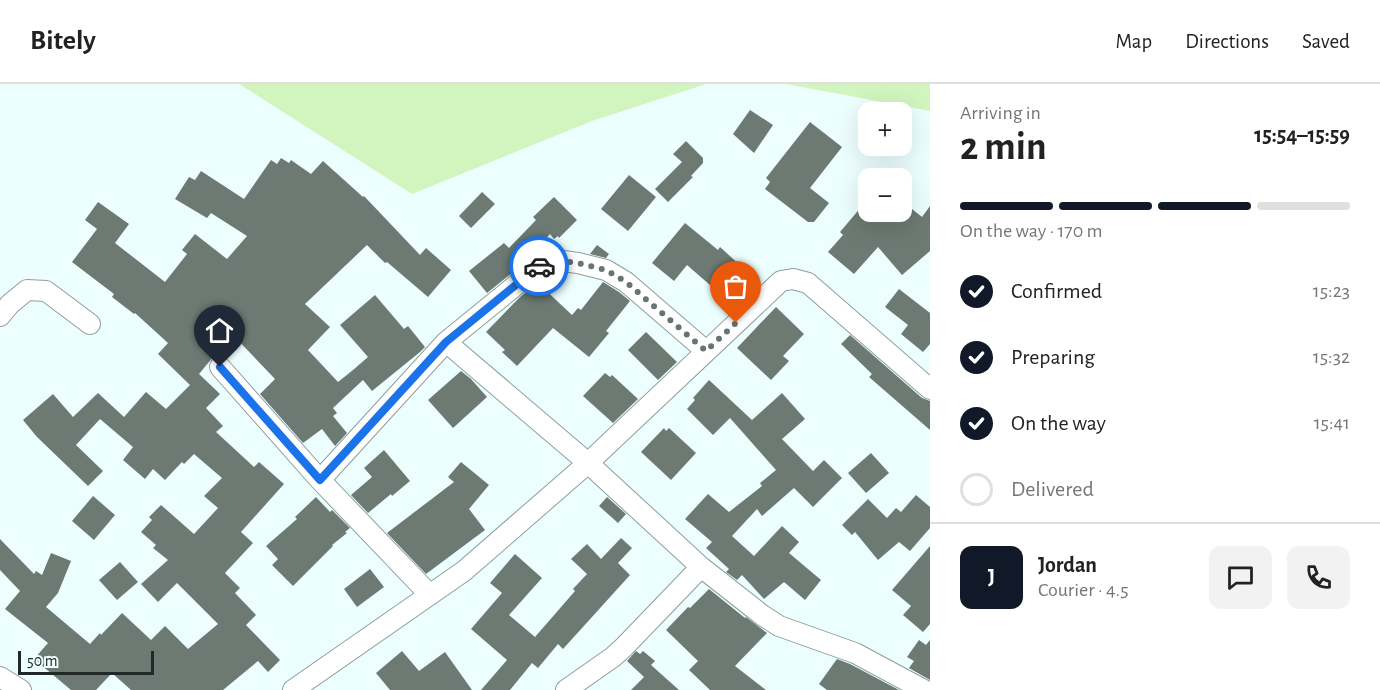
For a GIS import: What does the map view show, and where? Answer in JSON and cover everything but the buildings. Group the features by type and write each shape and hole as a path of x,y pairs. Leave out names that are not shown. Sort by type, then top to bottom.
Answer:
{"street":[{"path":"320,480 446,342 542,264 556,260 606,270 626,282 706,351"},
{"path":"293,690 464,571 588,463 781,281 793,279 808,284 930,389"},
{"path":"0,316 27,290 46,291 90,324"},
{"path":"446,342 588,463 701,567 762,615 779,626 855,653 924,690"},
{"path":"220,367 320,480 430,595"},
{"path":"566,690 619,652 701,567"},
{"path":"0,677 21,690"}],"green space":[{"path":"239,84 706,84 592,121 412,194"},
{"path":"786,84 930,84 930,111 912,108 912,102 882,102"}],"way so far":[{"path":"539,266 556,260 606,270 626,282 706,351 736,323"}],"route":[{"path":"220,367 320,480 446,342 539,266"}]}
